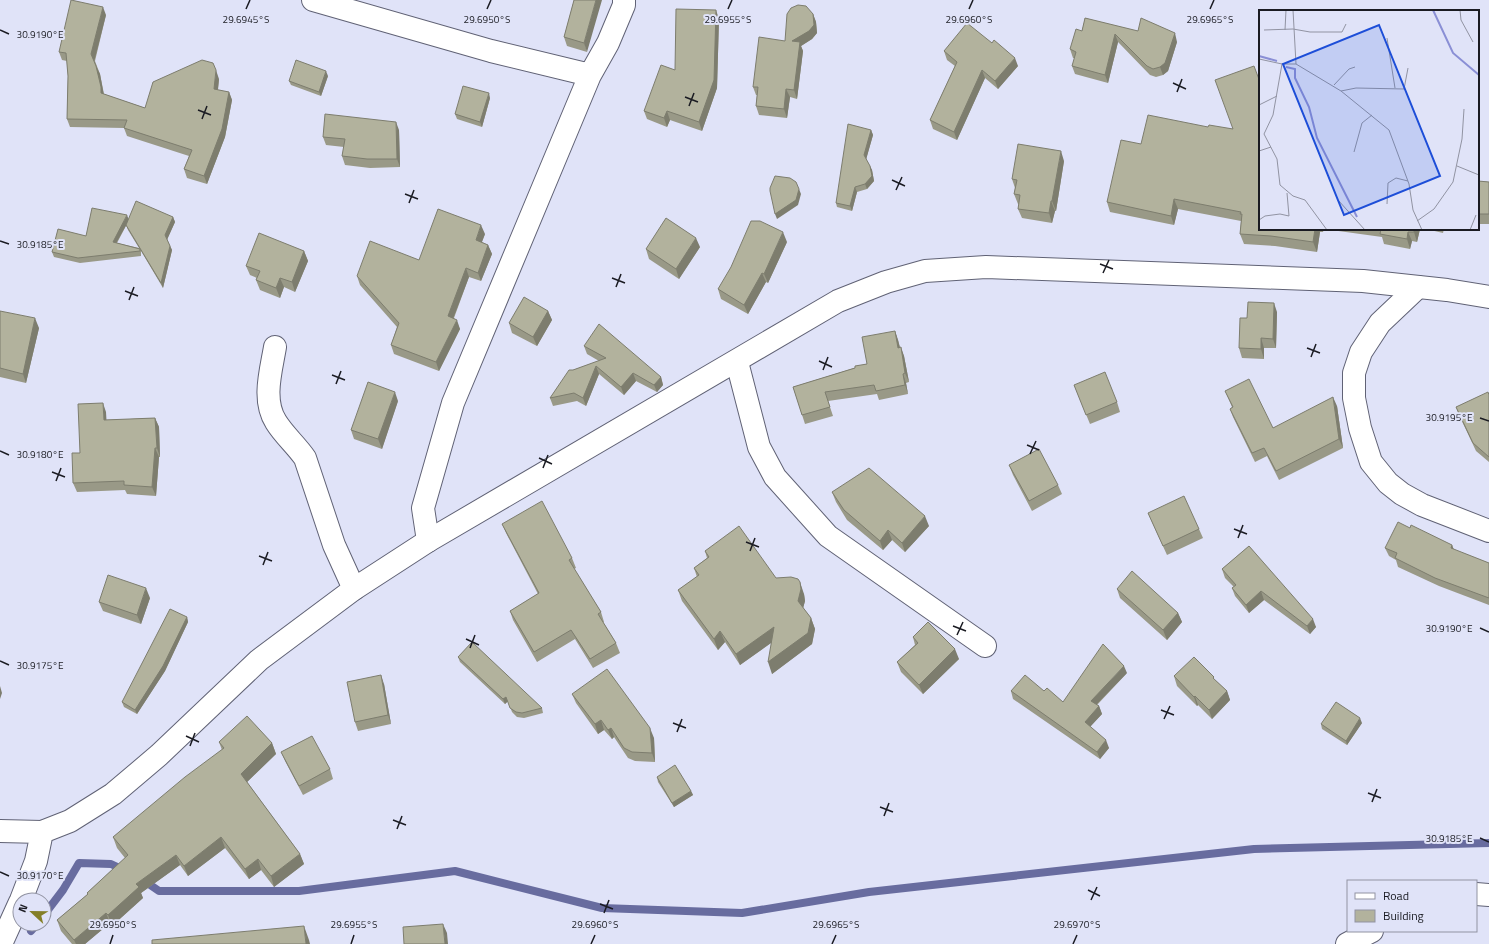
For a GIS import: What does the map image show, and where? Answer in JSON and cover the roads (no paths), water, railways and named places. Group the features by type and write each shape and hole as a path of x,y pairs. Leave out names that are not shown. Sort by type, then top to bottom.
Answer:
{"street":[{"path":"313,0 491,51 590,75"},
{"path":"428,541 423,508 453,403 590,75 608,43 624,5 624,0"},
{"path":"0,831 42,832 70,821 114,794 159,755 259,660 354,589 428,541 708,376 737,362 838,301 886,282 925,270 986,267 1122,271 1363,282 1447,290 1489,297"},
{"path":"1418,287 1380,323 1361,352 1354,373 1354,398 1360,428 1371,462 1388,483 1402,494 1422,505 1489,531"},
{"path":"275,347 268,386 269,404 275,421 297,446 305,458 334,546 354,589"},
{"path":"737,362 759,447 774,477 828,536 986,646"},
{"path":"24,892 36,861 42,832"},
{"path":"1477,894 1489,895"},
{"path":"1,944 12,919"},
{"path":"1347,944 1370,932"}],"waterway":[{"path":"143,880 159,891 299,891 455,871 602,908 742,913 869,892 1254,849 1489,843"},
{"path":"52,904 63,890 79,863 111,864 126,871"}]}
